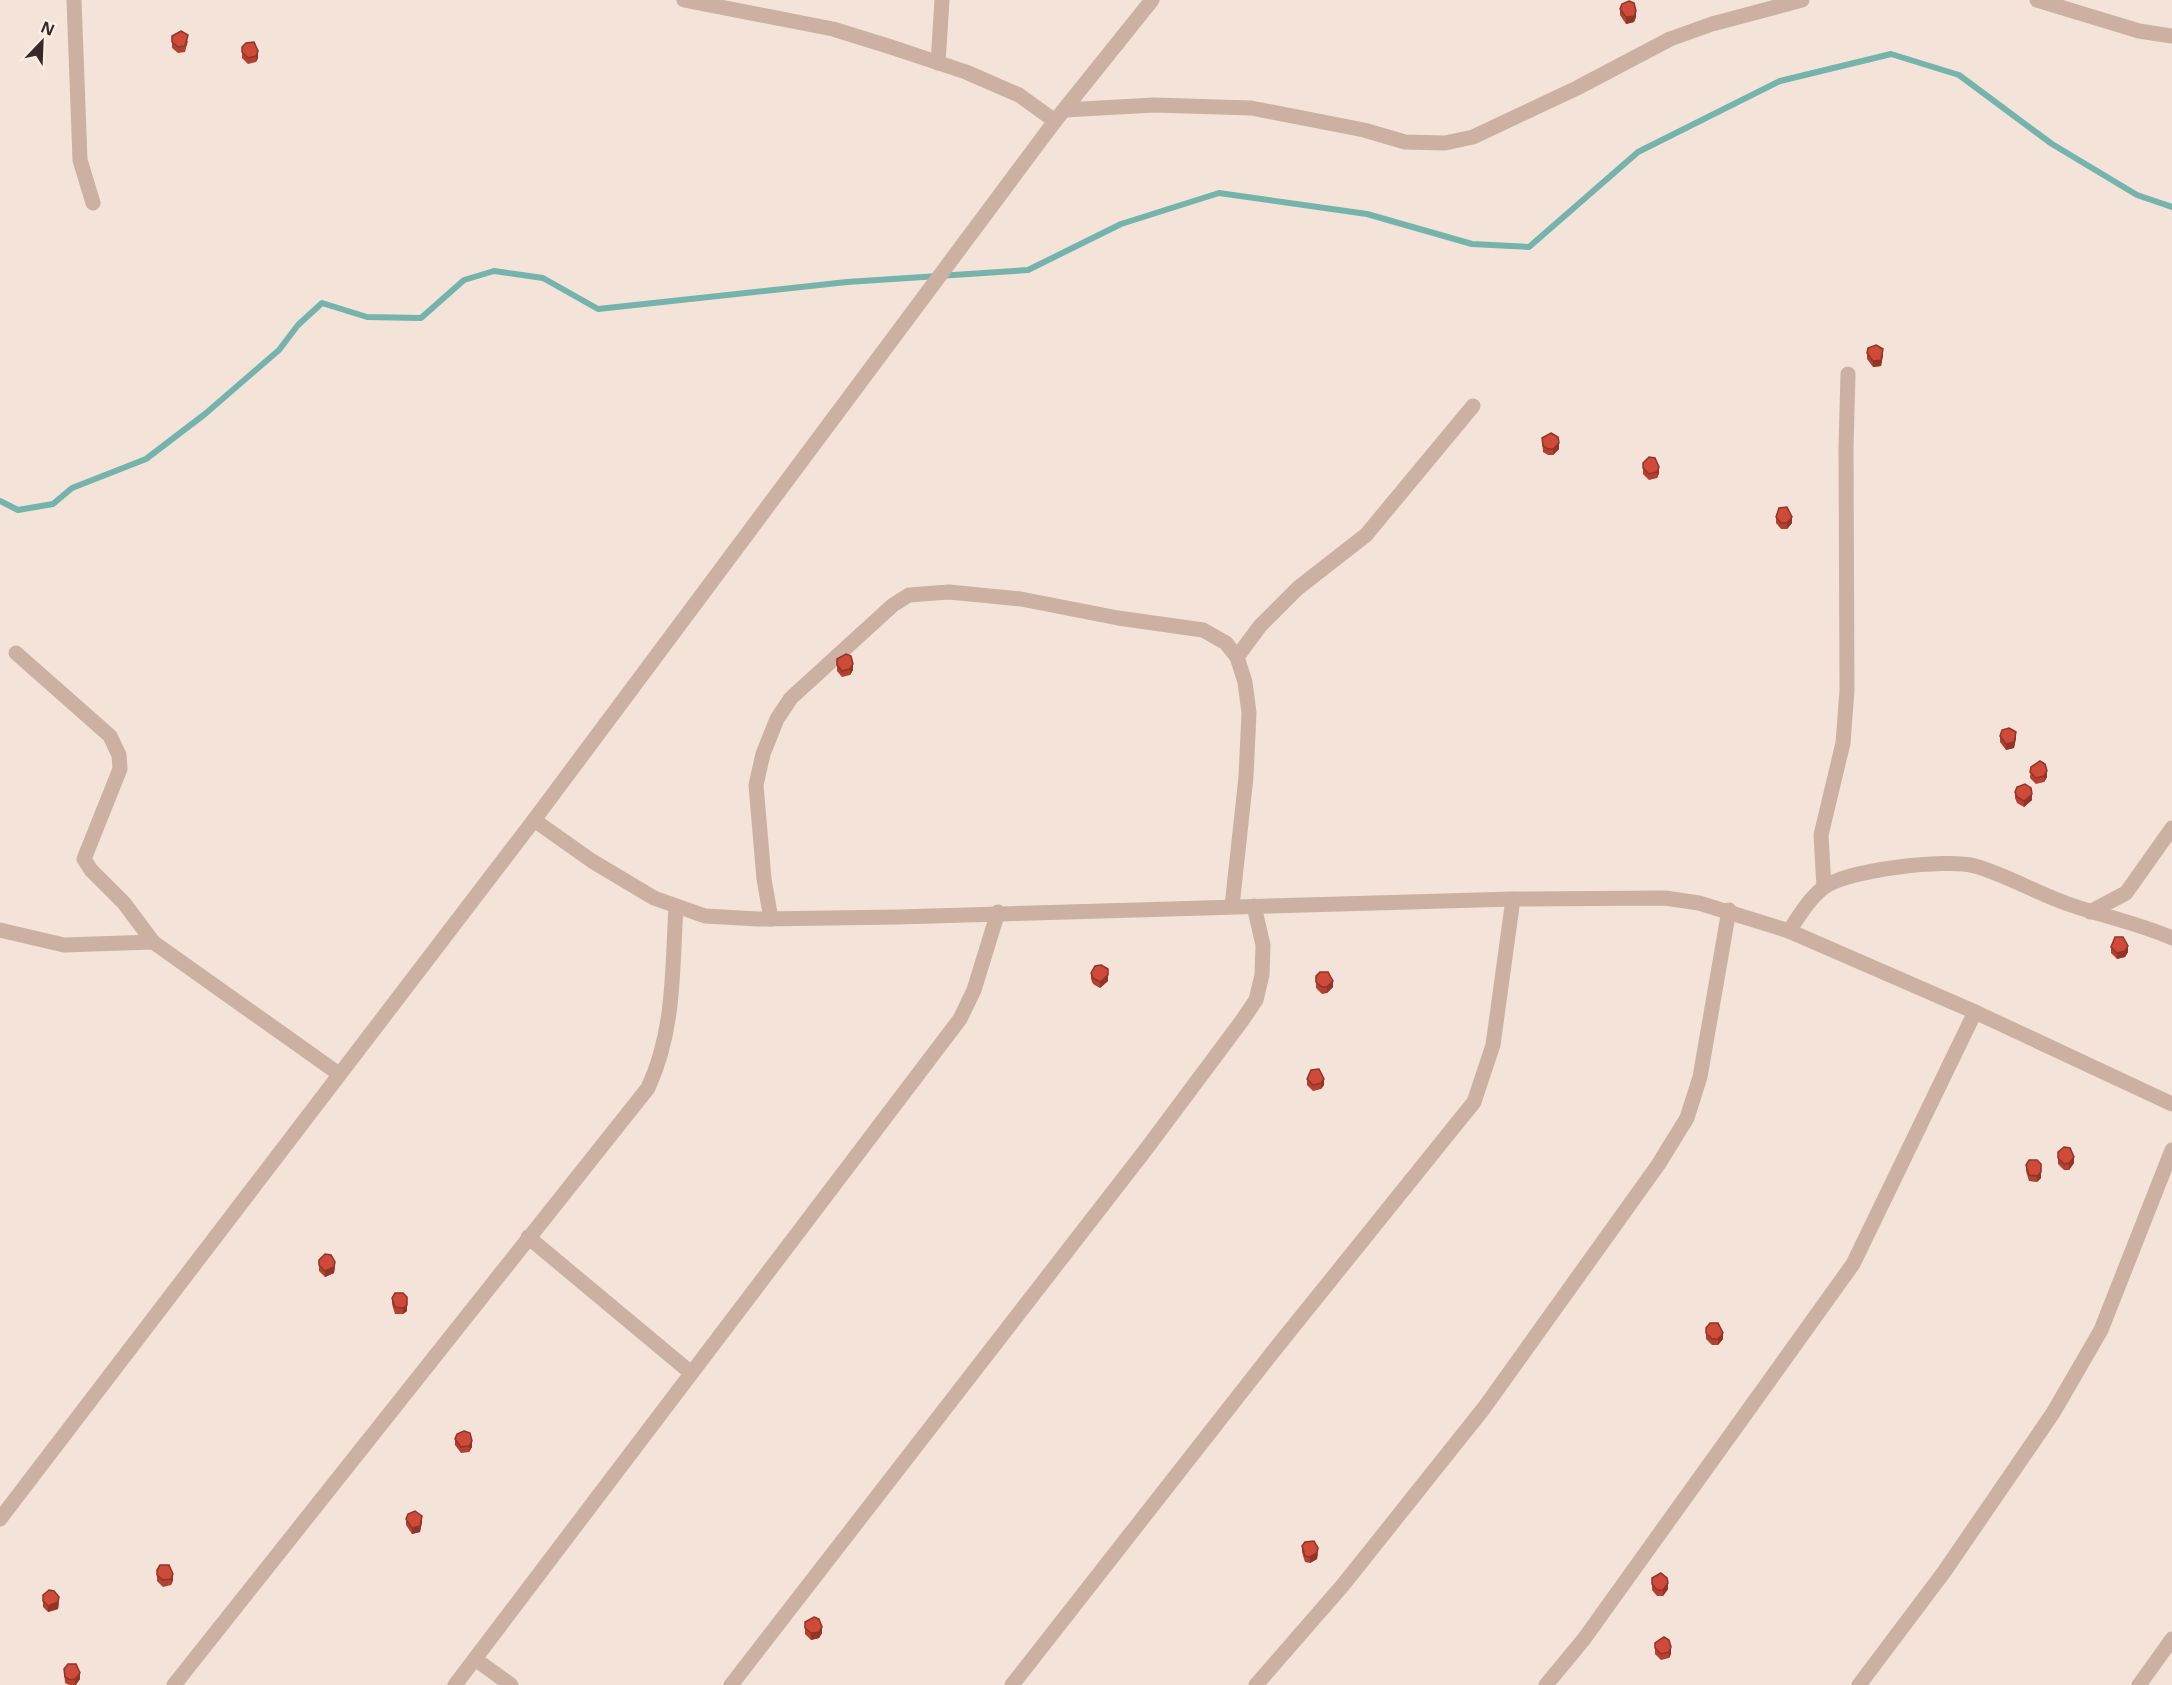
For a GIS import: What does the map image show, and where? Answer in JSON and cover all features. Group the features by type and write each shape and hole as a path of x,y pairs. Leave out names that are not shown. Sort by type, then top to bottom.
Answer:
{"street":[{"path":"74,0 80,160 93,203"},
{"path":"684,0 833,29 938,63 1019,95 1060,116 1154,105 1251,108 1364,130 1405,142 1445,143 1473,137 1577,88 1670,39 1712,24 1802,0"},
{"path":"938,63 942,0"},
{"path":"0,1519 534,820 1060,116 1152,0"},
{"path":"2037,0 2139,31 2172,36"},
{"path":"1824,887 1821,835 1843,743 1847,690 1848,374"},
{"path":"1237,657 1260,626 1298,588 1366,535 1473,406"},
{"path":"771,919 764,879 756,785 763,754 777,719 791,698 875,619 909,595 949,592 1022,599 1118,618 1203,630 1226,643 1237,657 1245,682 1249,714 1246,777 1232,906"},
{"path":"16,653 110,736 119,755 120,769 84,859 91,870 124,903 153,942 339,1074"},
{"path":"534,820 592,861 654,898 705,916 771,919 1513,899 1665,898 1729,910 1789,931 1975,1012 2172,1104"},
{"path":"2090,912 2126,893 2172,828"},
{"path":"1789,931 1809,902 1824,887 1859,873 1946,863 1973,866 2090,912 2147,927 2172,938"},
{"path":"1012,1685 1276,1348 1474,1102 1493,1045 1513,899"},
{"path":"731,1685 1147,1148 1246,1015 1256,1000 1262,975 1263,945 1254,906"},
{"path":"174,1685 648,1088 661,1060 670,1025 676,907"},
{"path":"1256,1685 1343,1585 1484,1408 1658,1165 1687,1118 1700,1077 1729,910"},
{"path":"455,1685 690,1372 960,1019 974,990 998,912"},
{"path":"0,930 64,945 153,942"},
{"path":"1546,1685 1584,1639 1853,1264 1975,1012"},
{"path":"1859,1685 1944,1572 2053,1413 2101,1330 2172,1150"},
{"path":"528,1237 690,1372"},
{"path":"2139,1685 2172,1639"},
{"path":"475,1659 511,1685"}],"building":[{"path":"1629,1 1634,3 1636,11 1634,16 1626,17 1620,9 1622,4"},
{"path":"181,31 188,35 185,46 178,47 172,42 172,36"},
{"path":"254,42 258,51 256,56 248,58 242,52 242,47 246,43"},
{"path":"1876,345 1883,349 1881,360 1873,361 1867,353 1868,348"},
{"path":"1551,433 1558,437 1559,443 1553,449 1548,449 1543,446 1542,438"},
{"path":"1649,457 1655,458 1659,467 1657,472 1649,474 1643,468 1643,463"},
{"path":"1787,507 1792,517 1787,523 1781,523 1776,517 1779,508"},
{"path":"846,654 851,656 853,664 850,669 842,671 837,665 837,659"},
{"path":"2009,728 2016,732 2014,742 2006,744 2000,736 2002,730"},
{"path":"2040,761 2045,764 2047,771 2044,776 2036,778 2030,772 2031,767"},
{"path":"2025,784 2031,788 2032,794 2024,801 2017,797 2015,792 2017,787"},
{"path":"2115,937 2123,937 2128,946 2125,951 2117,953 2111,947"},
{"path":"1101,965 1108,969 1108,975 1100,982 1093,978 1091,973 1095,966"},
{"path":"1320,972 1328,972 1333,981 1327,987 1322,987 1316,982 1316,976"},
{"path":"1319,1069 1324,1079 1321,1083 1313,1085 1307,1079 1311,1070"},
{"path":"2064,1147 2070,1148 2074,1157 2069,1163 2064,1164 2058,1158 2058,1152"},
{"path":"2029,1160 2037,1160 2041,1164 2041,1172 2037,1176 2029,1175 2026,1165"},
{"path":"325,1254 331,1255 335,1262 334,1267 325,1271 319,1265 319,1260"},
{"path":"395,1293 403,1293 407,1297 407,1305 403,1308 395,1307 392,1298"},
{"path":"1710,1323 1718,1323 1723,1333 1718,1339 1712,1339 1706,1333 1706,1328"},
{"path":"464,1431 470,1433 472,1441 469,1446 461,1447 455,1439 457,1434"},
{"path":"415,1511 422,1516 420,1526 412,1528 406,1519 408,1514"},
{"path":"1314,1541 1318,1548 1317,1553 1310,1557 1305,1556 1302,1546 1305,1542"},
{"path":"160,1565 169,1565 173,1574 171,1579 163,1580 157,1575"},
{"path":"1661,1573 1667,1578 1668,1583 1663,1590 1657,1590 1652,1584 1652,1578"},
{"path":"49,1590 54,1591 59,1597 58,1602 48,1606 43,1601 43,1595"},
{"path":"814,1617 819,1619 822,1627 819,1632 811,1633 805,1628 805,1622"},
{"path":"1664,1637 1669,1640 1671,1647 1669,1652 1661,1654 1655,1648 1655,1643"},
{"path":"68,1664 76,1664 80,1673 75,1679 70,1680 65,1677 64,1669"}],"waterway":[{"path":"0,501 18,510 53,504 72,488 146,459 205,414 279,350 298,325 322,303 367,317 421,318 464,280 494,271 543,278 598,309 847,282 1028,270 1121,224 1219,193 1367,214 1472,244 1529,247 1638,152 1780,81 1891,54 1959,75 2052,144 2137,195 2172,207"}]}
